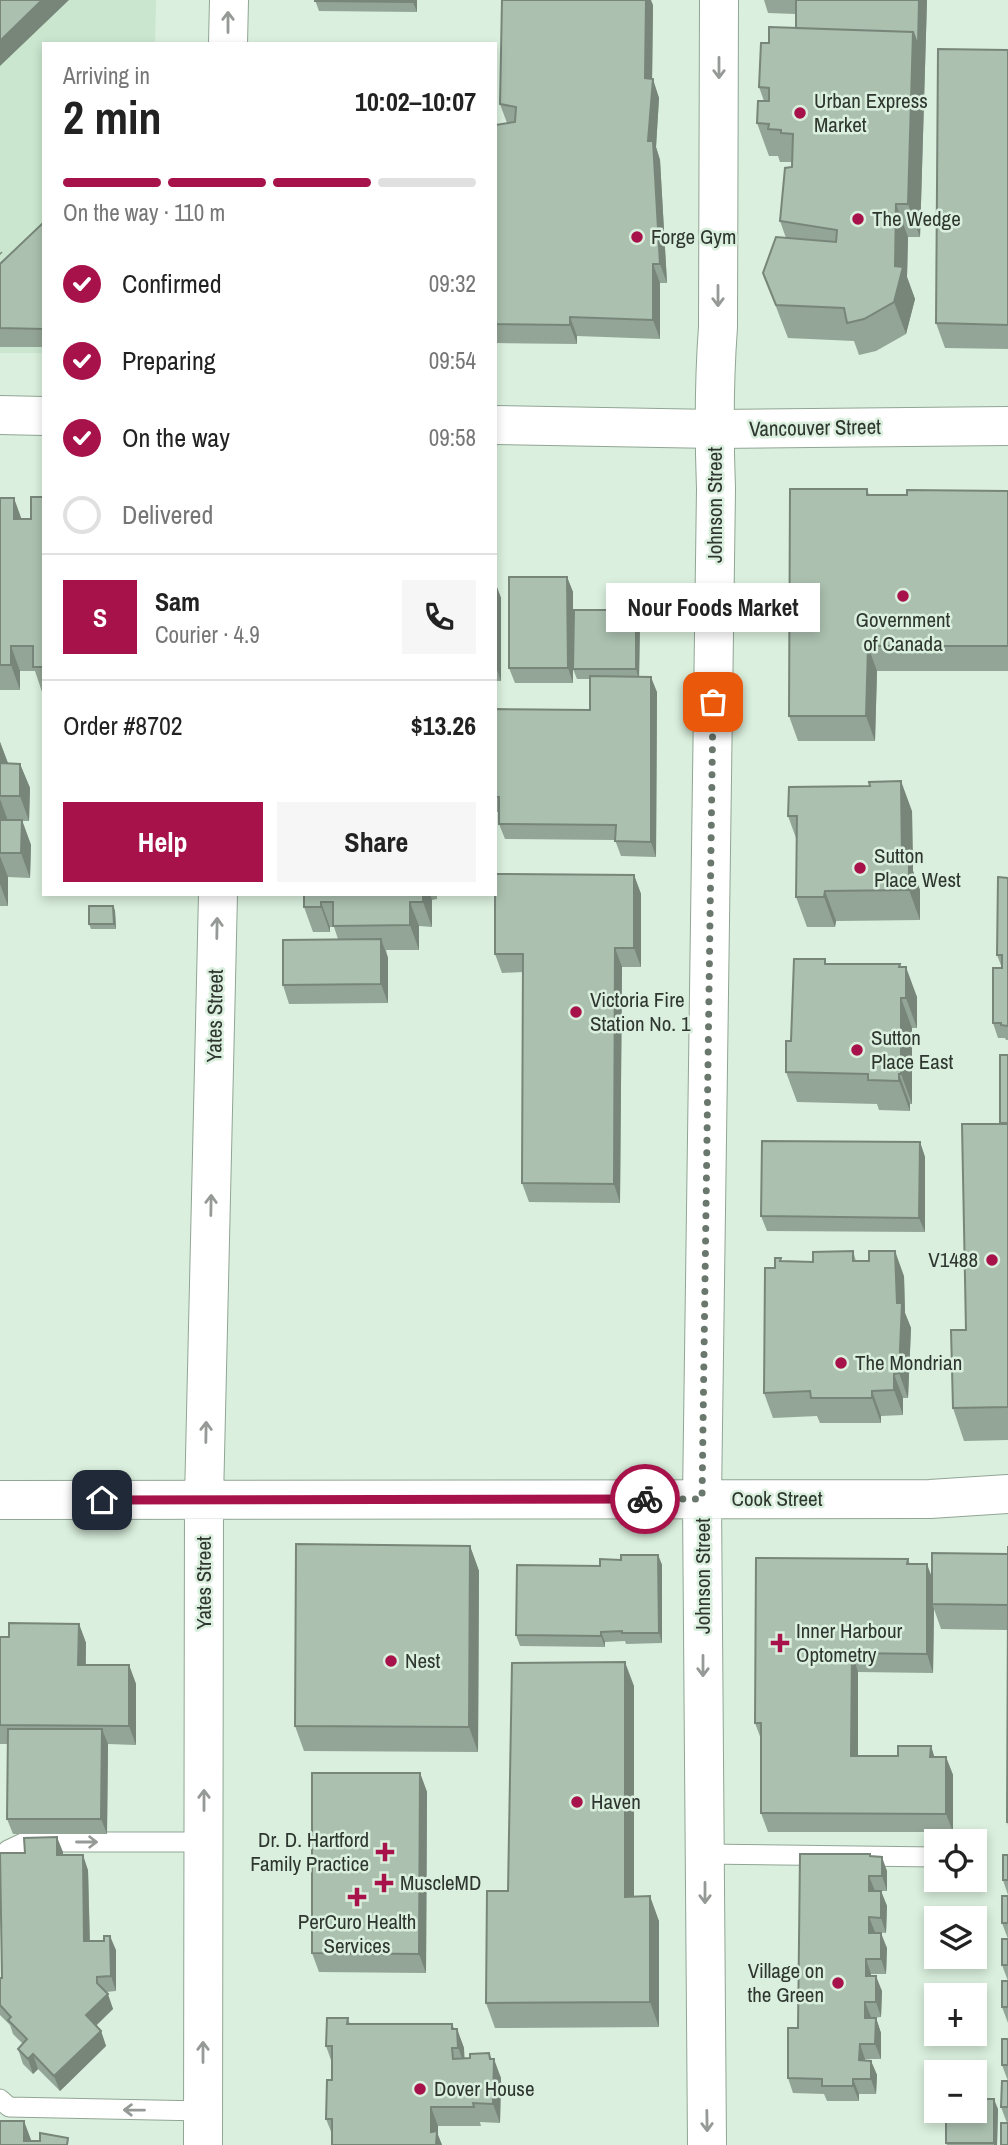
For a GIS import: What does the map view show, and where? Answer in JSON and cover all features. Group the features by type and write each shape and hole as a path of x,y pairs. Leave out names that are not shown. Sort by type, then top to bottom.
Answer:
{"main road":[{"path":"228,42 229,0"},
{"name":"Johnson Street","path":"707,2145 702,1499 716,512 719,0"},
{"path":"0,415 42,416"},
{"name":"Vancouver Street","path":"497,425 715,429 1008,426"},
{"name":"Yates Street","path":"203,2128 204,1500 218,896"},
{"name":"Cook Street","path":"0,1500 930,1499 1008,1494"}],"lane":[{"path":"0,1859 8,1850 25,1842 204,1842"},
{"path":"705,1854 924,1857"},
{"path":"0,2099 9,2107 203,2128"}],"shaded area":[{"path":"0,0 156,0 155,42 42,42 42,353 0,353"}],"building":[{"path":"0,0 42,0 0,41"},
{"path":"413,0 413,2 315,1"},
{"path":"502,0 646,0 645,78 653,79 648,141 653,141 660,264 653,264 653,320 570,317 570,325 497,324 497,125 515,122 516,107 500,104"},
{"path":"796,0 919,0 918,46 913,32 796,28"},
{"name":"The Wedge","path":"769,27 913,32 908,204 896,204 895,266 903,267 894,302 864,319 847,323 844,308 776,305 763,273 776,237 836,242 837,230 780,221 785,168 792,167 793,134 768,129 769,124 757,123 758,101 769,101 769,88 759,87 761,43 769,43"},
{"path":"938,49 1008,50 1008,325 936,323"},
{"path":"42,224 42,329 0,328 0,264"},
{"name":"Government of Canada","path":"790,489 867,489 867,495 907,495 907,490 1008,491 1008,646 868,646 866,716 789,716"},
{"path":"31,497 42,497 42,667 33,667 33,646 11,646 11,665 0,665 0,498 14,498 14,519 31,519"},
{"path":"509,577 567,577 568,668 509,668"},
{"path":"574,610 636,610 636,669 573,669"},
{"path":"590,676 651,677 651,842 615,841 616,825 499,824 497,709 590,710"},
{"path":"0,763 20,764 20,796 0,796"},
{"name":"Sutton Place West","path":"901,781 902,860 909,860 909,890 825,891 824,897 796,897 797,816 788,816 789,787 870,786 869,782"},
{"path":"0,820 22,820 21,853 0,853"},
{"name":"Victoria Fire Station No. 1","path":"497,874 634,875 634,948 615,948 614,1184 522,1183 523,954 495,954"},
{"path":"998,877 1008,878 1008,1026 993,1023 993,968 1002,968 1002,955 997,955"},
{"path":"304,896 423,896 423,902 410,902 410,925 333,926 333,902 321,902 321,907 304,907"},
{"path":"89,906 113,906 114,924 89,924"},
{"path":"381,939 381,984 283,985 283,940"},
{"name":"Sutton Place East","path":"794,959 825,959 825,964 900,964 899,967 906,967 906,998 901,998 899,1081 868,1080 868,1074 786,1072 786,1041 791,1041"},
{"path":"1000,1055 1008,1055 1008,1123 1000,1123"},
{"name":"V1488","path":"962,1124 1008,1124 1008,1407 953,1408 951,1330 966,1330"},
{"path":"762,1141 920,1142 919,1218 761,1216"},
{"name":"The Mondrian","path":"853,1251 853,1261 869,1261 869,1251 895,1251 897,1303 902,1303 899,1373 894,1374 894,1390 872,1391 872,1398 811,1398 810,1391 764,1393 765,1268 775,1268 775,1258 781,1258 780,1261 813,1262 813,1252"},
{"name":"Nest","path":"296,1544 470,1546 469,1727 295,1726"},
{"path":"932,1553 1008,1554 1008,1605 932,1604"},
{"path":"621,1555 658,1555 659,1633 622,1631 601,1632 601,1636 516,1635 517,1565 600,1566 600,1559 621,1560"},
{"path":"756,1558 908,1559 907,1564 927,1564 927,1654 852,1653 851,1756 898,1756 898,1746 931,1746 930,1757 946,1757 946,1814 761,1813 761,1723 755,1723"},
{"path":"1008,1605 1008,1822 1007,1822"},
{"path":"9,1623 79,1624 78,1665 129,1665 129,1726 0,1725 0,1637 9,1637"},
{"name":"Haven","path":"625,1662 625,1897 650,1896 650,2002 486,2003 487,1891 508,1891 512,1663"},
{"path":"8,1729 102,1729 101,1819 7,1819"},
{"path":"312,1773 420,1773 419,1954 312,1953"},
{"path":"57,1837 57,1855 83,1855 84,1941 104,1941 104,1936 110,1936 111,1976 97,1977 97,1983 108,1994 86,2015 101,2031 54,2076 33,2054 28,2059 18,2049 27,2039 8,2020 11,2017 0,2005 0,1853 25,1853 24,1838"},
{"name":"Village on the Green","path":"800,1854 870,1854 882,1857 882,1876 869,1876 869,1891 881,1891 881,1918 869,1917 869,1933 881,1933 881,1959 866,1959 866,1976 876,1976 876,2002 865,2002 865,2018 876,2018 875,2044 860,2044 859,2060 871,2061 871,2079 853,2079 853,2086 822,2086 822,2079 788,2078 788,2028 798,2028"},
{"path":"1003,1855 1008,1855 1008,1880 1003,1880"},
{"path":"1002,1896 1008,1896 1008,1923 1002,1923"},
{"path":"1002,1939 1008,1939 1008,1965 1002,1965"},
{"path":"1002,1981 1008,1981 1008,2007 1002,2007"},
{"name":"Dover House","path":"327,2018 348,2018 347,2024 452,2024 452,2029 457,2029 458,2048 452,2048 453,2059 470,2058 470,2054 489,2053 490,2059 494,2059 493,2104 431,2107 431,2132 437,2131 436,2145 332,2145 332,2119 326,2119 327,2080 332,2080 332,2046 326,2046"},
{"path":"1002,2039 1008,2039 1008,2065 1002,2065"},
{"path":"1002,2081 1008,2081 1008,2107 1001,2107"},
{"path":"987,2099 994,2099 994,2143 946,2143 946,2123 987,2123"},
{"path":"0,2121 24,2121 24,2141 40,2141 40,2133 68,2138 67,2145 0,2145"},
{"path":"1001,2123 1008,2123 1008,2145 1001,2145"}],"way so far":[{"path":"645,1499 702,1499 713,702"}],"place":[{"name":"Urban Express Market","path":"800,113"},
{"name":"The Wedge","path":"858,219"},
{"name":"Forge Gym","path":"637,237"},
{"name":"Government of Canada","path":"903,596"},
{"name":"Nour Foods Market","path":"713,702"},
{"name":"Sutton Place West","path":"860,868"},
{"name":"Victoria Fire Station No. 1","path":"576,1012"},
{"name":"Sutton Place East","path":"857,1050"},
{"name":"V1488","path":"992,1260"},
{"name":"The Mondrian","path":"841,1363"},
{"name":"Inner Harbour Optometry","path":"780,1643"},
{"name":"Nest","path":"391,1661"},
{"name":"Haven","path":"577,1802"},
{"name":"Dr. D. Hartford Family Practice","path":"385,1852"},
{"name":"MuscleMD","path":"384,1883"},
{"name":"PerCuro Health Services","path":"357,1897"},
{"name":"Village on the Green","path":"838,1983"},
{"name":"Dover House","path":"420,2089"}],"route":[{"path":"102,1500 645,1499"}]}
